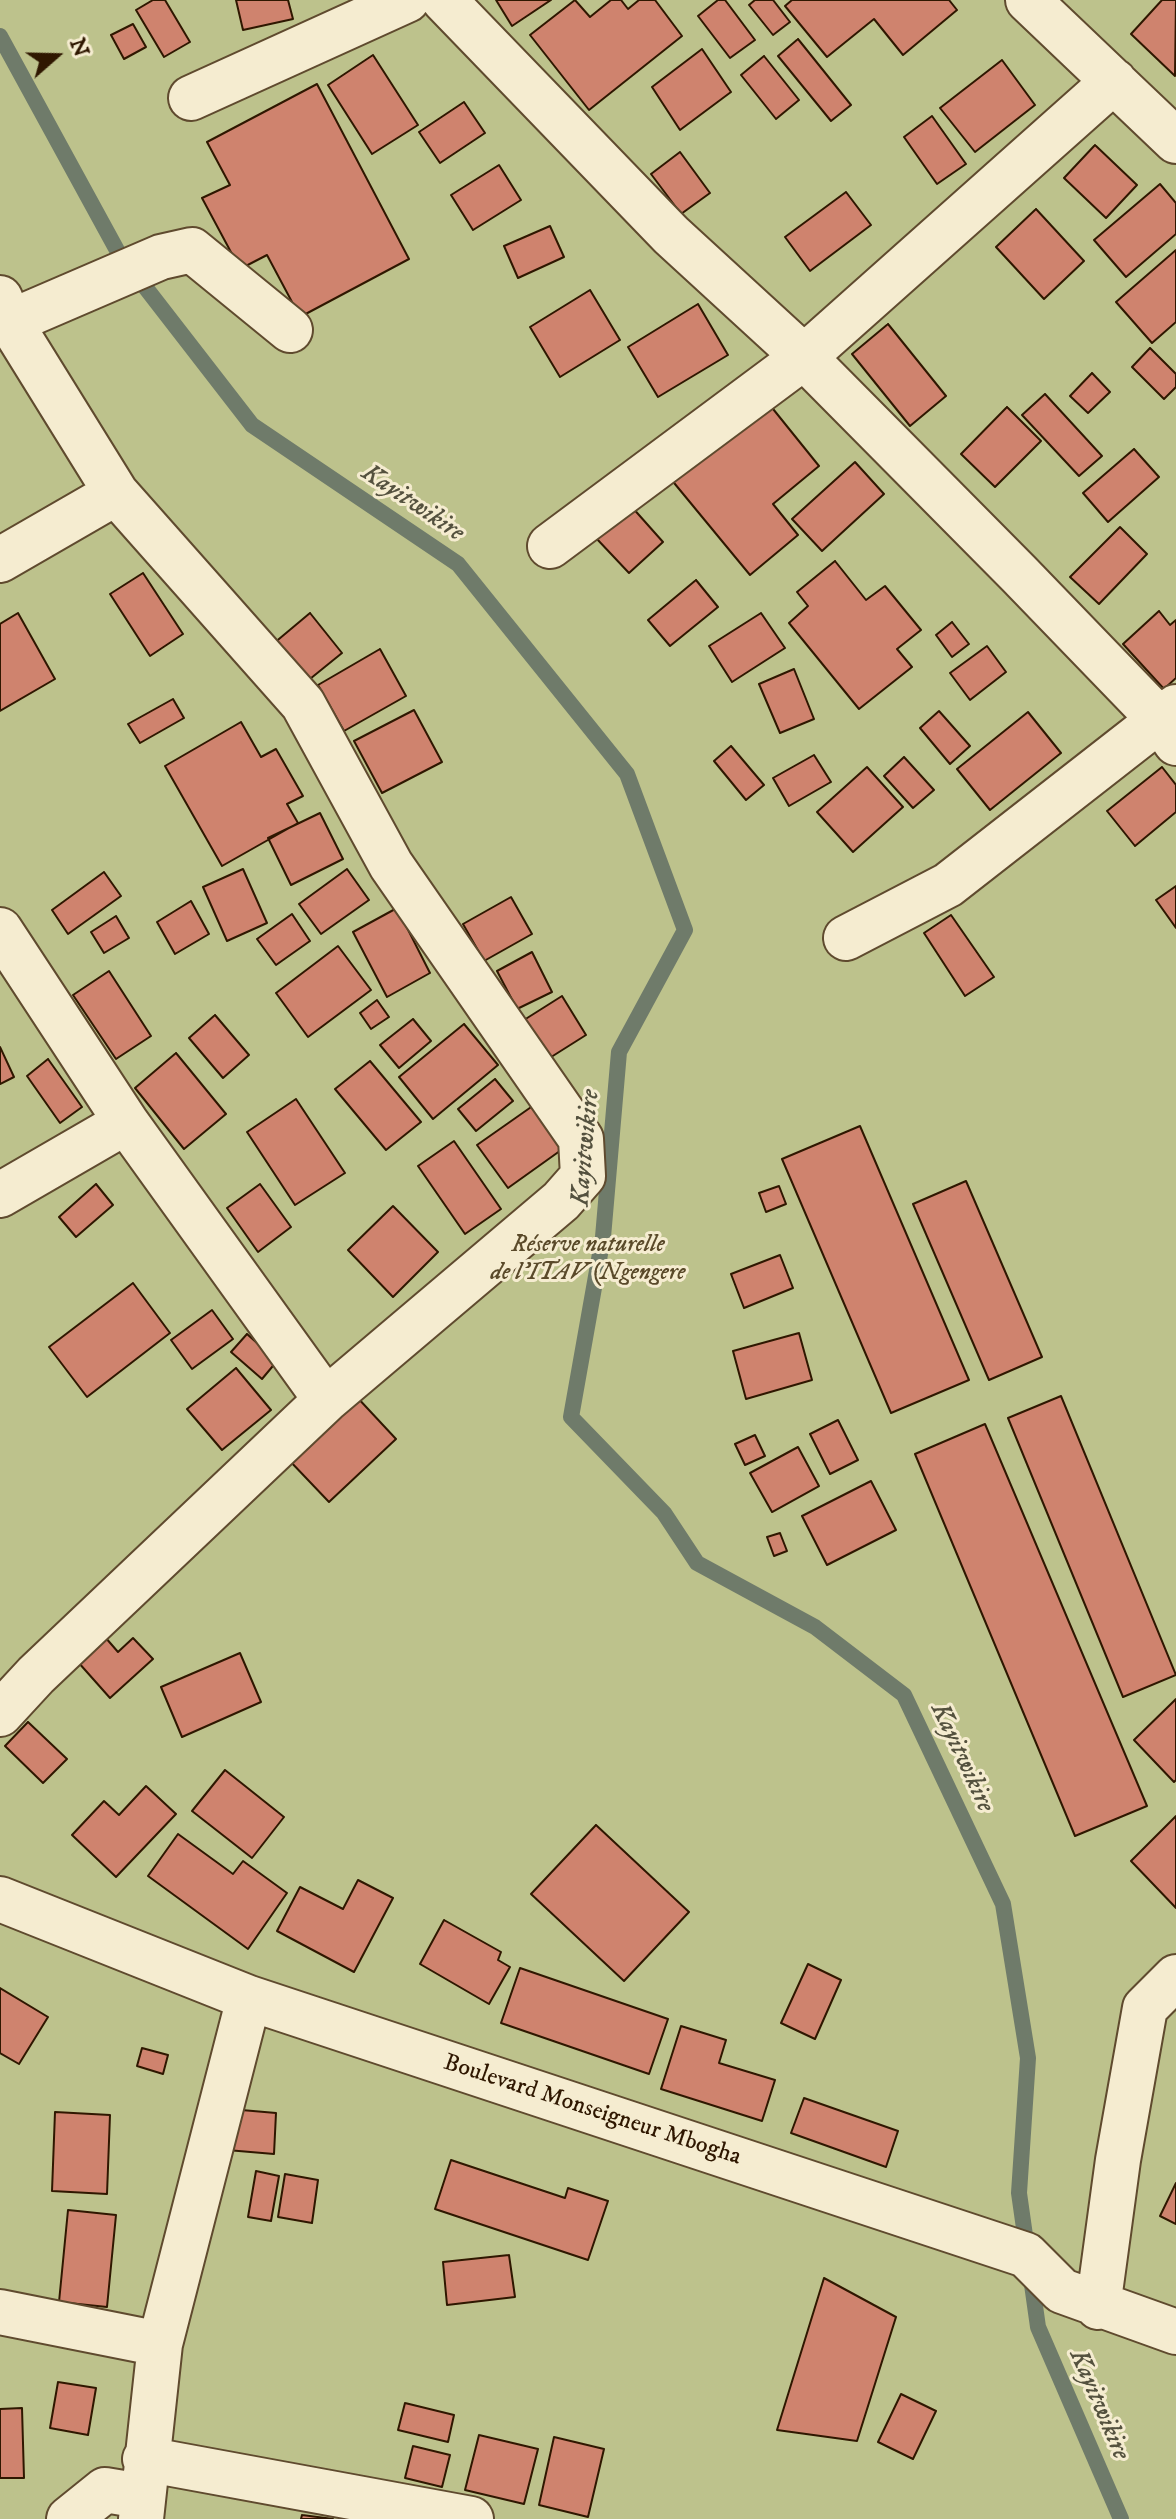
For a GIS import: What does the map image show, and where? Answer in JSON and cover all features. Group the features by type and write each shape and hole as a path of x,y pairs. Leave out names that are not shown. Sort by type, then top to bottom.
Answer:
{"street":[{"path":"191,98 407,0"},
{"path":"444,0 671,235 804,357 1171,724 948,885 846,938"},
{"path":"1049,7 1114,81 1176,141"},
{"path":"550,546 804,357 1114,81"},
{"path":"0,1714 36,1675 326,1400 561,1201 583,1176 581,1139 391,865 303,704 116,493 5,310 91,285 161,257 192,250 290,330"},
{"path":"0,560 116,493"},
{"path":"0,930 126,1122 326,1400"},
{"path":"0,1195 126,1122"},
{"name":"Boulevard Monseigneur Mbogha","path":"0,1899 249,1998 1026,2255 1080,2299 1176,2332"},
{"path":"1080,2299 1118,2160 1145,2008 1176,1977"},
{"path":"142,2491 160,2344 249,1998"},
{"path":"0,2312 160,2344"},
{"path":"69,2519 105,2490 471,2519"}],"green space":[{"name":"Réserve naturelle de l'ITAV (Ngengere","path":"0,0 1176,0 1176,2519 0,2519"}],"building":[{"path":"153,0 165,0 190,42 164,57 136,10"},
{"path":"236,0 288,0 293,19 243,30"},
{"path":"496,0 551,0 512,26"},
{"path":"575,0 590,17 611,0 621,0 628,9 639,0 655,0 682,36 589,110 530,35"},
{"path":"718,0 725,0 755,40 730,58 698,16"},
{"path":"755,0 773,0 790,22 773,35 749,5"},
{"path":"792,0 949,0 957,10 903,55 874,19 827,57 785,6"},
{"path":"1162,0 1176,0 1175,76 1131,34"},
{"path":"133,24 146,47 124,59 111,35"},
{"path":"798,39 851,105 831,121 778,56"},
{"path":"702,49 731,92 680,130 652,87"},
{"path":"373,55 418,125 372,154 328,85"},
{"path":"764,56 799,100 776,119 741,75"},
{"path":"1002,60 1035,105 975,152 940,108"},
{"path":"317,84 409,259 300,317 267,255 240,269 202,198 230,185 207,142"},
{"path":"464,102 485,133 440,163 419,132"},
{"path":"932,116 966,164 937,184 904,137"},
{"path":"1095,145 1137,185 1106,218 1064,178"},
{"path":"680,152 710,193 681,214 651,174"},
{"path":"499,165 521,200 473,230 451,195"},
{"path":"1160,184 1176,203 1176,234 1126,277 1094,240"},
{"path":"846,192 871,225 810,271 785,237"},
{"path":"1036,209 1084,261 1044,299 996,247"},
{"path":"550,226 564,257 518,278 504,246"},
{"path":"1176,250 1176,322 1152,343 1116,302"},
{"path":"590,290 620,340 560,377 530,327"},
{"path":"698,304 728,355 658,397 628,347"},
{"path":"888,324 946,396 910,426 852,354"},
{"path":"1150,348 1176,374 1176,387 1164,399 1132,367"},
{"path":"1092,373 1110,392 1088,413 1070,396"},
{"path":"1045,394 1102,456 1079,476 1022,415"},
{"path":"765,399 819,466 773,504 798,535 750,575 670,478"},
{"path":"1007,407 1041,441 995,487 961,454"},
{"path":"1134,449 1159,477 1108,522 1083,493"},
{"path":"855,462 884,494 822,551 792,519"},
{"path":"631,506 663,542 629,573 596,538"},
{"path":"1120,527 1147,554 1099,604 1070,577"},
{"path":"835,561 866,600 885,586 921,630 897,649 912,667 859,709 789,623 808,606 797,592"},
{"path":"143,573 183,634 150,656 110,594"},
{"path":"696,580 718,607 670,646 648,620"},
{"path":"1159,611 1170,625 1176,620 1176,678 1164,689 1123,644"},
{"path":"18,613 55,679 0,711 0,624"},
{"path":"310,613 342,653 305,683 273,644"},
{"path":"761,613 785,648 732,682 709,646"},
{"path":"952,622 969,644 952,657 936,635"},
{"path":"987,646 1006,672 970,700 950,673"},
{"path":"380,649 406,696 344,731 318,685"},
{"path":"794,669 814,719 780,733 759,684"},
{"path":"173,699 184,718 140,743 128,724"},
{"path":"414,710 442,762 382,793 354,741"},
{"path":"939,711 970,746 950,764 920,728"},
{"path":"1028,712 1061,753 990,810 957,769"},
{"path":"241,722 261,757 276,749 303,796 287,804 298,823 222,866 165,766"},
{"path":"731,746 764,785 746,800 714,761"},
{"path":"814,755 831,782 789,806 773,778"},
{"path":"904,757 934,790 913,808 884,776"},
{"path":"867,767 903,807 853,852 817,812"},
{"path":"1162,767 1176,785 1176,812 1135,846 1107,811"},
{"path":"320,813 343,859 291,885 268,838"},
{"path":"243,869 267,923 227,941 203,887"},
{"path":"347,869 369,900 321,934 299,904"},
{"path":"104,872 121,896 68,934 52,910"},
{"path":"1176,886 1176,928 1156,900"},
{"path":"511,897 532,934 484,961 463,924"},
{"path":"191,901 209,934 175,954 157,922"},
{"path":"397,908 430,973 387,997 353,932"},
{"path":"292,914 310,941 276,965 257,939"},
{"path":"951,915 994,977 965,996 924,933"},
{"path":"116,916 129,938 104,953 91,932"},
{"path":"338,946 371,990 308,1037 276,993"},
{"path":"532,952 552,992 517,1009 497,971"},
{"path":"109,971 151,1036 116,1059 73,995"},
{"path":"562,996 586,1035 548,1059 524,1020"},
{"path":"377,1000 389,1017 371,1029 360,1013"},
{"path":"215,1015 249,1055 223,1078 189,1038"},
{"path":"413,1019 431,1041 399,1068 380,1045"},
{"path":"464,1024 498,1065 433,1119 399,1077"},
{"path":"0,1047 14,1077 0,1084"},
{"path":"176,1053 226,1114 184,1149 135,1088"},
{"path":"48,1059 82,1107 60,1123 27,1076"},
{"path":"370,1061 421,1122 386,1150 335,1089"},
{"path":"495,1079 513,1101 476,1131 458,1109"},
{"path":"296,1099 345,1173 295,1205 247,1132"},
{"path":"534,1105 564,1148 508,1188 477,1145"},
{"path":"860,1126 969,1380 891,1413 782,1159"},
{"path":"454,1141 501,1209 465,1234 418,1166"},
{"path":"966,1181 1042,1357 989,1380 913,1204"},
{"path":"96,1184 113,1205 76,1237 59,1217"},
{"path":"260,1184 291,1227 258,1252 227,1208"},
{"path":"779,1186 786,1204 766,1212 759,1193"},
{"path":"393,1206 438,1252 393,1297 348,1250"},
{"path":"780,1255 793,1288 744,1308 731,1274"},
{"path":"133,1283 170,1333 87,1397 49,1347"},
{"path":"212,1310 233,1339 192,1369 171,1340"},
{"path":"799,1333 812,1380 746,1399 733,1351"},
{"path":"247,1334 277,1361 262,1379 231,1352"},
{"path":"236,1368 271,1410 222,1450 187,1409"},
{"path":"355,1395 396,1439 329,1502 288,1459"},
{"path":"1061,1396 1176,1675 1123,1697 1008,1418"},
{"path":"838,1420 858,1460 830,1474 810,1434"},
{"path":"985,1424 1147,1806 1075,1836 915,1454"},
{"path":"755,1435 765,1456 745,1465 735,1444"},
{"path":"798,1447 819,1486 772,1512 750,1473"},
{"path":"871,1481 896,1530 827,1565 802,1516"},
{"path":"780,1533 787,1551 774,1556 767,1537"},
{"path":"105,1637 118,1652 133,1638 153,1659 110,1698 78,1662"},
{"path":"240,1653 261,1702 182,1737 161,1687"},
{"path":"1176,1699 1176,1780 1174,1782 1134,1740"},
{"path":"28,1722 67,1759 43,1783 5,1746"},
{"path":"225,1770 284,1817 252,1858 192,1811"},
{"path":"146,1786 176,1814 116,1877 72,1835 104,1801 119,1815"},
{"path":"1176,1816 1176,1908 1131,1861"},
{"path":"596,1825 689,1912 624,1981 531,1894"},
{"path":"178,1834 233,1874 243,1861 287,1893 248,1949 148,1876"},
{"path":"358,1880 393,1898 354,1972 277,1931 300,1887 343,1909"},
{"path":"444,1920 501,1952 498,1960 510,1967 489,2004 420,1964"},
{"path":"808,1964 841,1980 815,2039 781,2023"},
{"path":"520,1968 668,2019 649,2074 501,2023"},
{"path":"0,1988 48,2017 19,2064 0,2053"},
{"path":"681,2026 726,2040 719,2063 775,2080 762,2121 661,2089"},
{"path":"142,2048 168,2055 163,2074 137,2066"},
{"path":"804,2098 898,2131 886,2167 791,2133"},
{"path":"230,2109 276,2113 274,2154 227,2150"},
{"path":"55,2112 110,2115 107,2194 52,2191"},
{"path":"451,2160 565,2198 568,2188 608,2201 588,2260 435,2209"},
{"path":"256,2171 279,2176 271,2221 248,2217"},
{"path":"285,2174 318,2180 312,2223 278,2217"},
{"path":"1176,2183 1176,2224 1160,2216"},
{"path":"68,2210 116,2215 107,2307 59,2302"},
{"path":"509,2255 515,2297 447,2305 443,2262"},
{"path":"824,2278 896,2317 857,2441 777,2430"},
{"path":"58,2382 96,2388 88,2435 50,2428"},
{"path":"901,2394 936,2411 913,2459 878,2442"},
{"path":"405,2403 454,2415 448,2442 398,2430"},
{"path":"22,2408 24,2478 0,2478 0,2409"},
{"path":"479,2435 538,2449 524,2504 465,2490"},
{"path":"554,2437 604,2449 588,2517 539,2505"},
{"path":"413,2446 450,2455 442,2487 405,2478"},
{"path":"302,2515 333,2519 301,2519"}],"waterway":[{"name":"Kayitwikire","path":"0,36 118,252 252,425 458,564 627,774 685,930 619,1052 603,1237 571,1417 664,1513 697,1563 815,1627 904,1695 1003,1904 1028,2058 1019,2193 1038,2327 1121,2519"}]}
